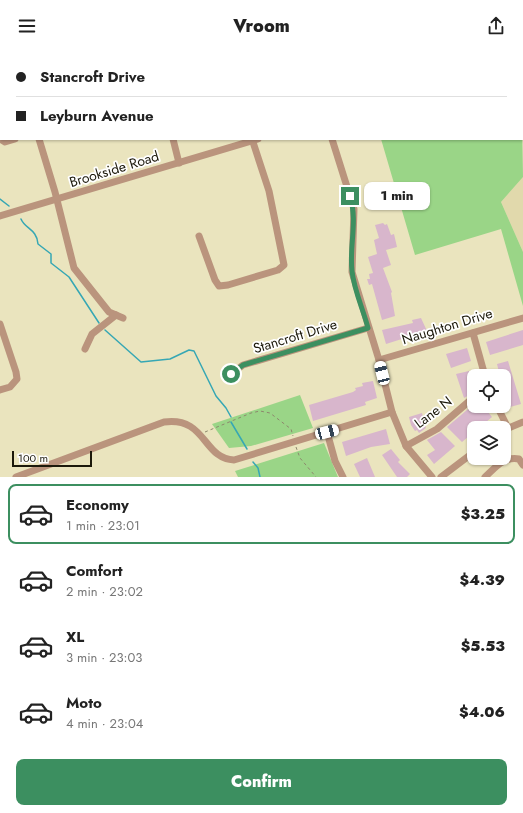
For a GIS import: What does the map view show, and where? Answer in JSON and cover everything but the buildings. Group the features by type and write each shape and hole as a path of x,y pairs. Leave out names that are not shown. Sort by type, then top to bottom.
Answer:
{"street":[{"path":"2,140 5,142 12,140"},
{"path":"39,140 57,200 74,268 109,312 123,318"},
{"path":"173,140 179,163"},
{"path":"199,236 215,280 219,286 228,285 278,270 284,265 269,191 254,140"},
{"name":"Brookside Road","path":"0,216 254,140"},
{"path":"332,140 354,210 352,272 379,360 392,412 406,446 432,477"},
{"path":"86,348 92,334 116,315"},
{"name":"Naughton Drive","path":"379,360 523,318"},
{"path":"0,324 17,379 10,387 0,390"},
{"name":"Stancroft Drive","path":"231,374 243,365 368,328"},
{"path":"473,333 483,369"},
{"name":"Lane N","path":"406,446 437,429 467,404"},
{"path":"16,477 164,422 181,421 189,425 201,435 217,455 228,460 255,455 392,412"},
{"path":"511,427 523,422"},
{"path":"327,432 335,461 343,477"},
{"path":"441,477 467,457"},
{"path":"485,477 502,462 511,458 519,459 523,465"}],"path":[{"path":"201,435 246,414 260,411 270,413 291,429 300,458 316,477"}],"shaded area":[{"path":"523,177 523,252 501,202"}],"green space":[{"path":"381,140 522,140 523,177 501,202 523,252 523,306 501,229 415,255"},
{"path":"300,395 313,428 251,446 229,448 212,424"},
{"path":"324,443 338,477 238,477 235,471"}],"waterway":[{"path":"0,199 9,206"},
{"path":"21,219 33,232 38,244 51,254 51,263 69,277 99,323"},
{"path":"105,330 141,362 170,359 189,350 194,351 216,396 231,417"},
{"path":"231,422 247,449"},
{"path":"253,462 258,468 260,477"}],"route":[{"path":"231,374 243,365 368,328 352,272 355,221 350,196"}]}
